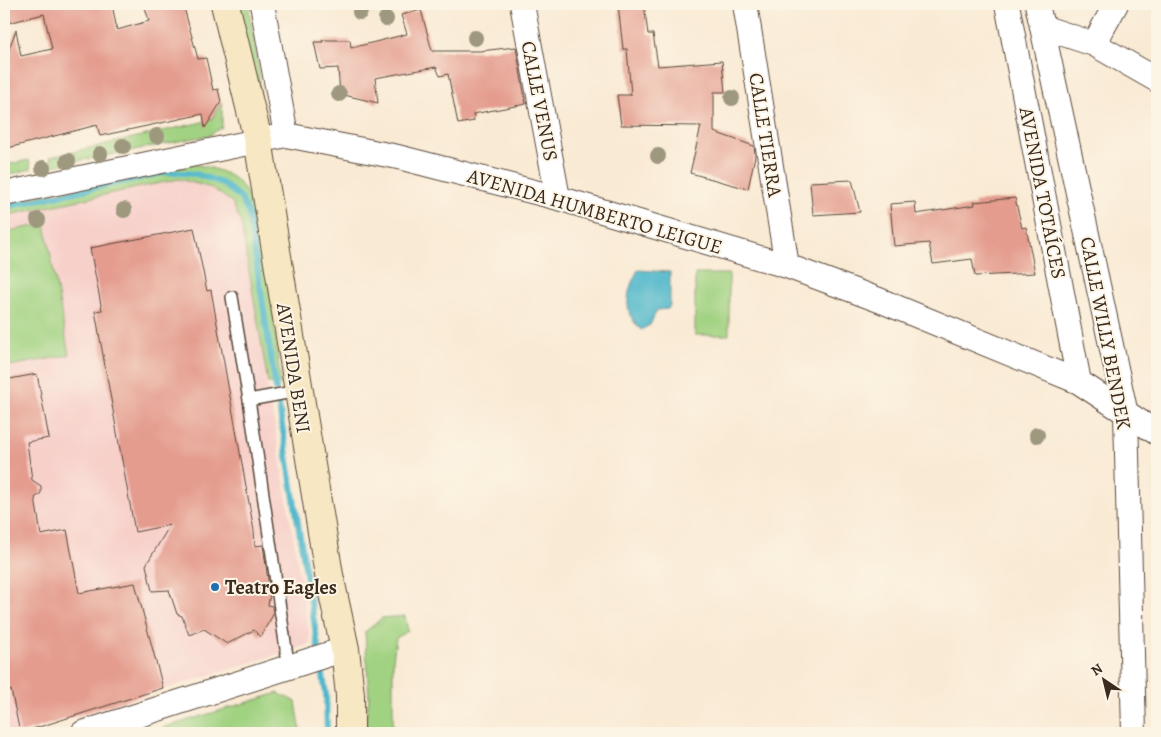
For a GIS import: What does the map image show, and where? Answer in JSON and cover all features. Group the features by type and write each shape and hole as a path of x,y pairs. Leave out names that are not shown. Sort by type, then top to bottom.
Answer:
{"street":[{"name":"AVENIDA BENI","path":"225,4 258,140 340,651 350,696 350,733"},
{"path":"262,4 286,135"},
{"name":"CALLE VENUS","path":"522,4 558,198"},
{"name":"CALLE TIERRA","path":"745,4 787,266"},
{"name":"AVENIDA TOTAÍCES","path":"1007,4 1079,382"},
{"name":"CALLE WILLY BENDEK","path":"1037,4 1126,414 1134,733"},
{"path":"1094,44 1116,4"},
{"path":"1042,27 1094,44 1157,80"},
{"name":"AVENIDA HUMBERTO LEIGUE","path":"4,194 286,135 398,157 558,198 787,266 879,300 1079,382 1157,433"},
{"path":"83,733 340,651"}],"lane":[{"path":"232,297 290,668"},
{"path":"249,400 298,391"}],"shaded area":[{"path":"179,179 212,188 232,202 241,223 311,644 23,733 4,733 4,216"}],"green space":[{"path":"236,4 248,4 259,70 261,121"},
{"path":"222,102 222,127 210,135 53,166 50,157 211,120"},
{"path":"29,160 31,169 4,176 4,165"},
{"path":"191,164 226,173 238,181 251,202 264,251 269,280 281,384 268,383 241,223 232,202 212,188 179,179 4,216 4,203"},
{"path":"45,224 69,355 4,367 4,232"},
{"path":"695,274 729,274 729,335 695,335"},
{"path":"405,616 408,631 396,638 393,660 393,733 364,733 369,698 365,632 382,618"},
{"path":"278,693 296,702 301,733 146,733"}],"water":[{"path":"638,270 670,272 670,305 668,309 657,310 650,325 641,330 631,316 628,301 631,286"}],"building":[{"path":"4,4 112,4 117,30 149,21 144,4 183,4 198,59 206,58 213,90 218,89 221,102 205,128 203,114 100,136 97,125 4,149 4,62 16,30 21,56 52,49 44,14 4,24"},
{"path":"618,4 644,4 648,34 653,34 658,66 722,61 725,92 714,92 714,132 754,146 755,156 748,189 690,173 701,126 621,125 617,95 631,95 627,49 623,49"},
{"path":"421,10 432,51 480,51 516,47 526,104 473,114 474,121 458,124 448,74 440,76 436,67 375,78 378,103 340,94 338,68 320,69 314,42 323,42 322,40 350,40 351,48 407,34 401,15"},
{"path":"852,180 860,212 813,215 810,182"},
{"path":"1015,198 1022,228 1026,227 1035,273 975,276 972,259 933,264 929,243 894,246 890,204 915,202 916,214 975,205 974,202"},
{"path":"194,228 207,291 211,290 254,531 255,546 263,545 270,594 268,605 272,606 273,615 260,637 254,630 227,644 204,629 189,635 182,616 177,614 169,590 152,591 146,565 170,525 135,532 95,311 102,310 90,248"},
{"path":"37,374 49,438 27,442 32,480 41,486 41,493 35,498 41,535 67,530 79,593 135,583 163,688 20,733 11,690 4,692 4,380"}],"waterway":[{"path":"4,207 167,172 196,174 222,183 241,198 249,215 276,389"},
{"path":"278,400 319,653"},
{"path":"321,663 326,694 327,733"}],"place":[{"name":"Teatro Eagles","path":"215,587"}]}
